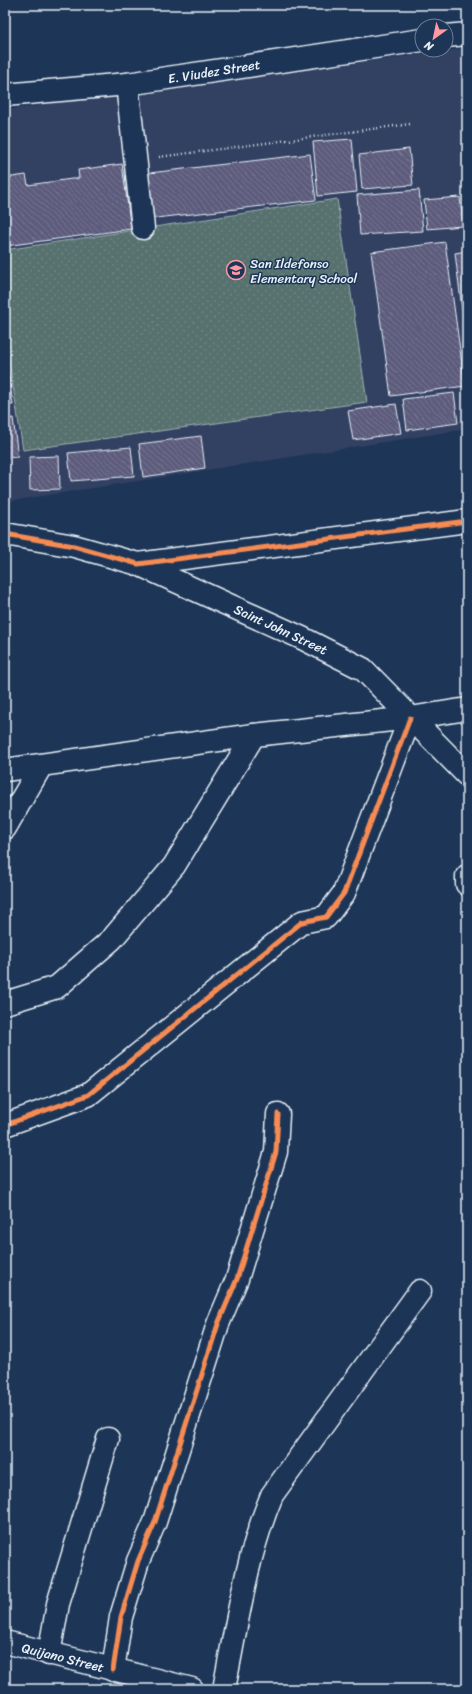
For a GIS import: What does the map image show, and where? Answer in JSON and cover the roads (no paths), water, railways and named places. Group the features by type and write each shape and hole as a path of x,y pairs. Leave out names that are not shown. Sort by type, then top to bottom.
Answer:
{"street":[{"path":"454,35 467,34"},
{"name":"E. Viudez Street","path":"5,95 127,84 414,41"},
{"path":"127,84 143,228"},
{"path":"6,533 74,546 138,564 467,521"},
{"name":"Saint John Street","path":"138,564 302,638 363,670 467,775"},
{"path":"5,770 254,735 410,718 467,709"},
{"path":"5,1125 88,1095 302,922 326,917 344,893 410,718"},
{"path":"5,1003 57,987 112,939 174,866 254,735"},
{"path":"5,828 41,766"},
{"path":"467,876 467,884"},
{"path":"113,1670 121,1616 138,1561 156,1522 218,1324 237,1279 276,1152 278,1114"},
{"path":"224,1689 247,1570 261,1522 272,1495 420,1291"},
{"path":"49,1654 58,1604 108,1439"},
{"name":"Quijano Street","path":"5,1642 192,1689"}],"place":[{"name":"San Ildefonso Elementary School","path":"236,270"}]}
